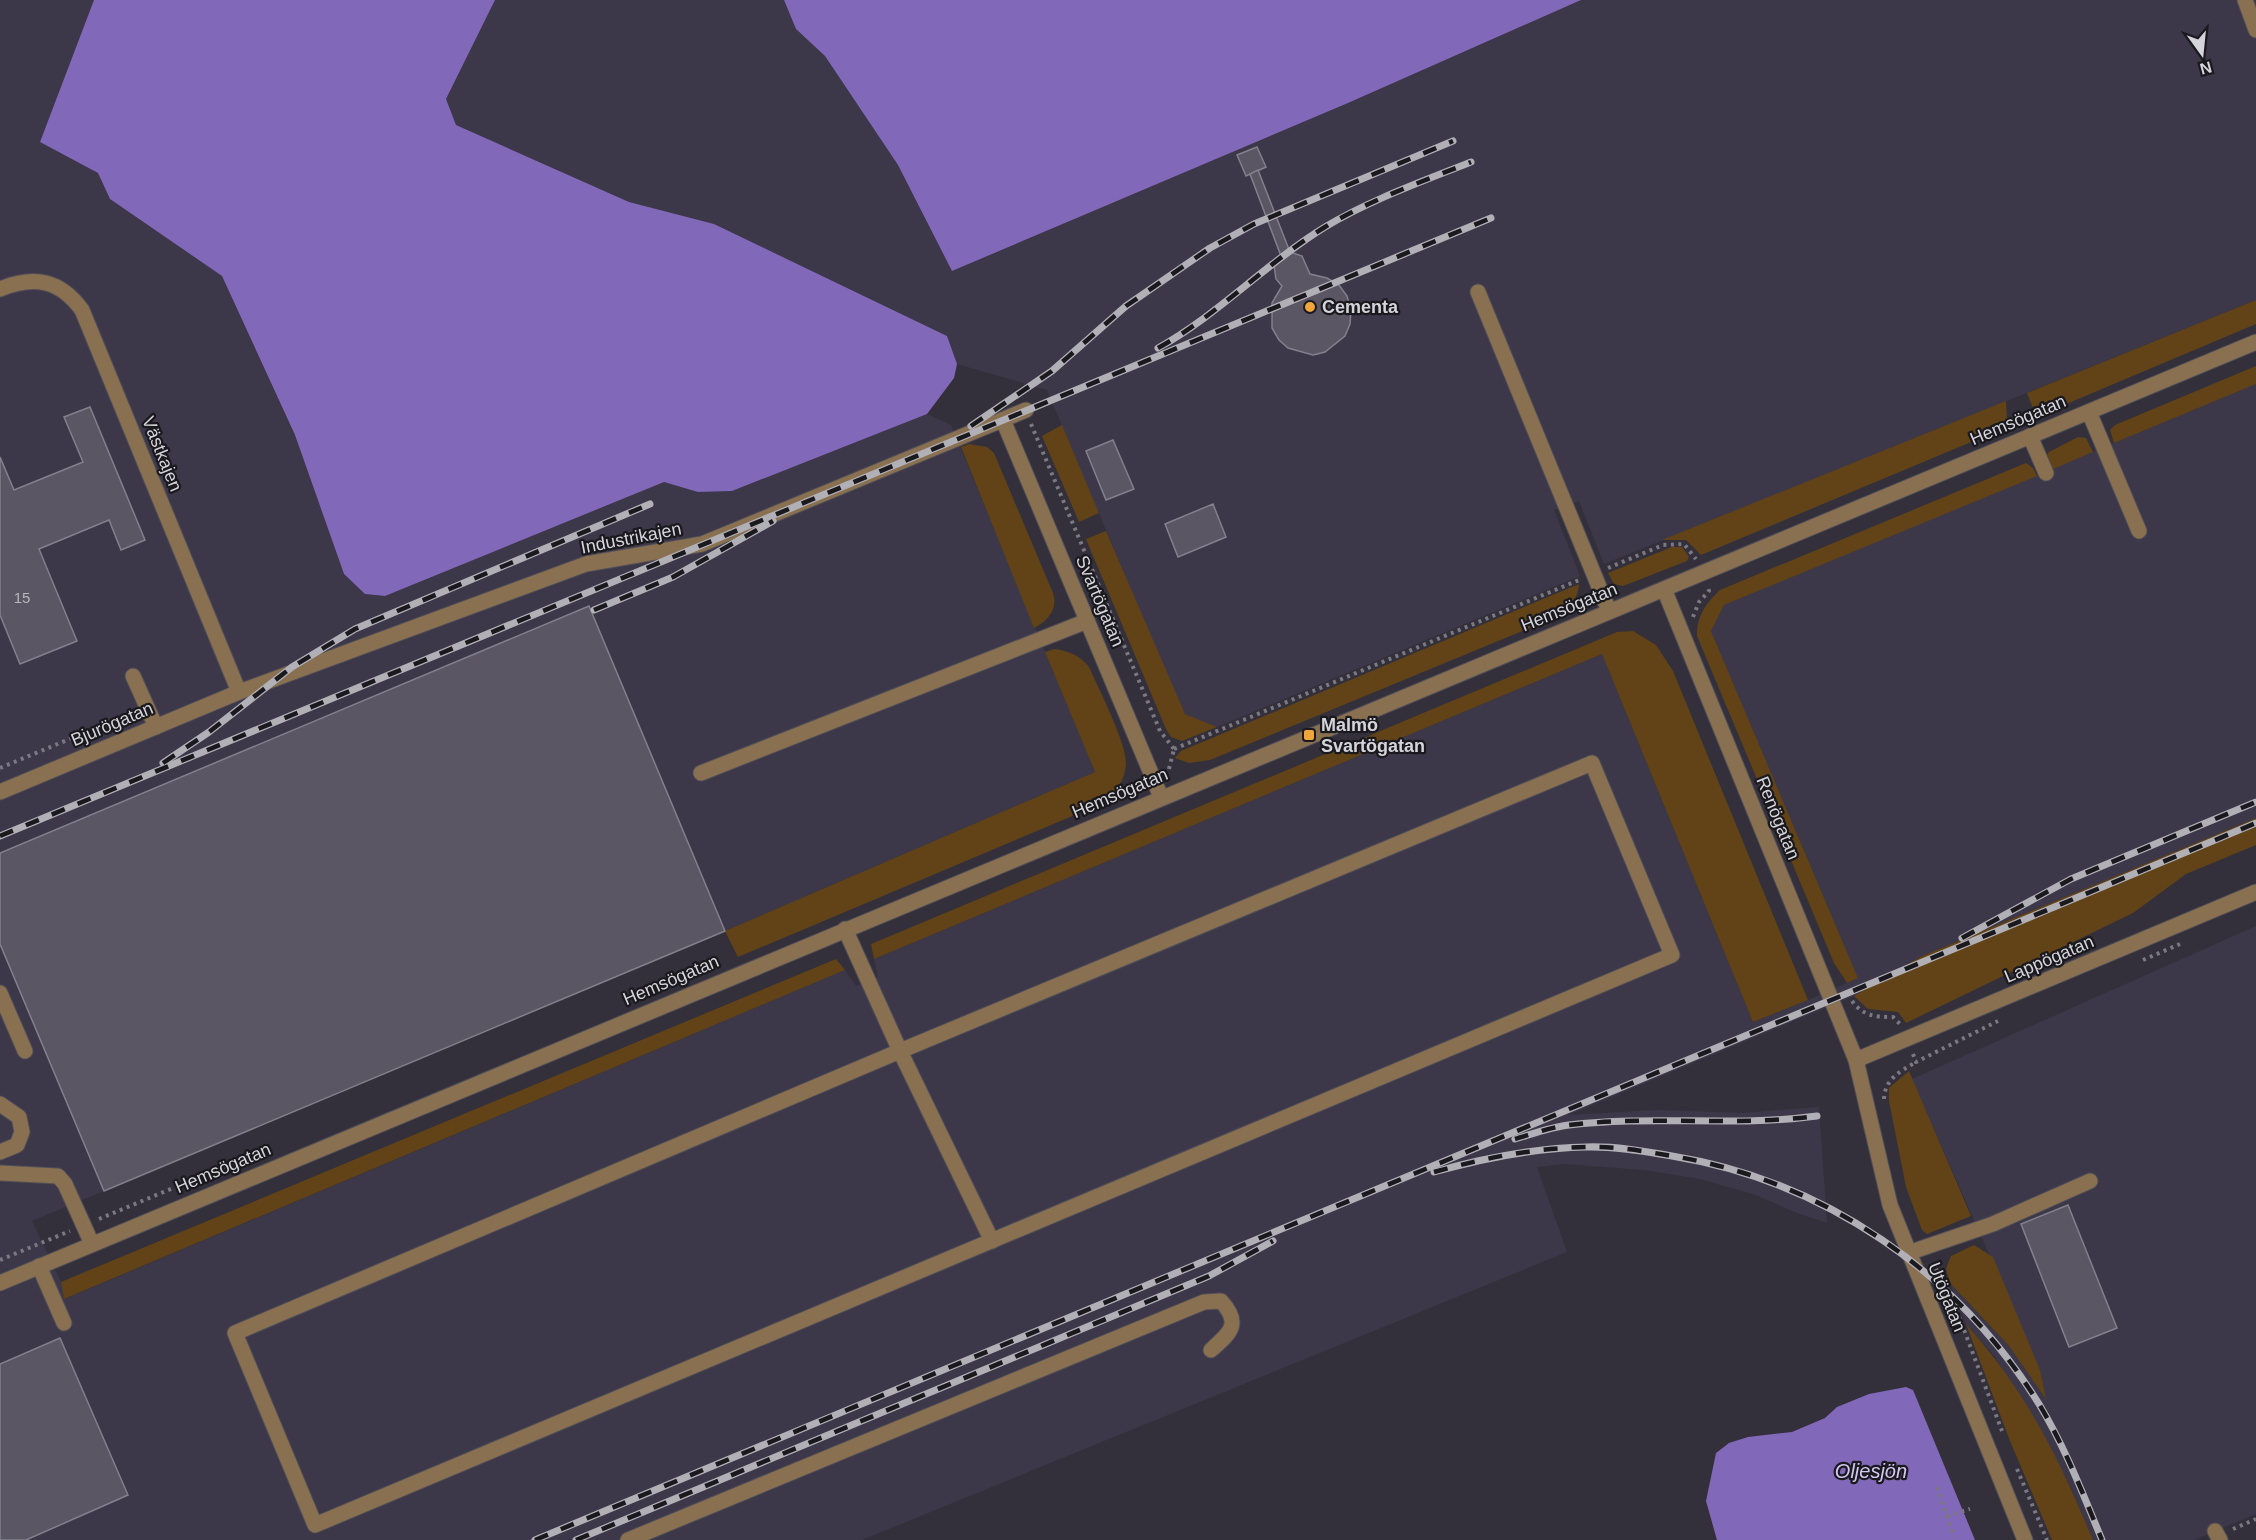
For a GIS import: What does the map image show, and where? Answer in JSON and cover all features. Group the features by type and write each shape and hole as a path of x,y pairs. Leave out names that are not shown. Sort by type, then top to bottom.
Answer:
{"street":[{"path":"2245,0 2256,30"},
{"name":"Västkajen","path":"4,288 32,282 52,284 69,292 82,310 239,692"},
{"path":"1478,292 1609,611"},
{"name":"Hemsögatan","path":"0,1283 2256,342"},
{"name":"Industrikajen","path":"239,692 586,564 702,544 1026,410"},
{"path":"2089,412 2139,531"},
{"name":"Svartögatan","path":"1003,420 1161,797"},
{"path":"2030,436 2046,472"},
{"name":"Renögatan","path":"1664,590 1856,1060"},
{"path":"701,773 1087,621"},
{"path":"133,676 156,727"},
{"name":"Bjurögatan","path":"0,792 239,692"},
{"path":"1592,763 1672,955 315,1525 235,1334 900,1051 1592,763"},
{"name":"Lappögatan","path":"1856,1060 2256,892"},
{"path":"845,929 900,1051 992,1241"},
{"path":"0,993 24,1051"},
{"name":"Utögatan","path":"1856,1060 1890,1205 2025,1540"},
{"path":"0,1104 19,1117 22,1132 17,1145 0,1152"},
{"path":"0,1173 58,1176 65,1184 92,1244"},
{"path":"1908,1253 1993,1224 2090,1181"},
{"path":"39,1266 64,1323"},
{"path":"627,1540 1204,1302 1221,1301 1231,1311 1233,1322 1229,1334 1211,1350"}],"path":[{"path":"1026,410 1160,731 1174,749 1663,545 1679,542 1684,544 1695,557 1709,591 1699,602 1691,624"},
{"path":"0,768 147,707"},
{"path":"2139,962 2183,942"},
{"path":"1846,993 1863,1013 1874,1017 1893,1017 1901,1025 1916,1062"},
{"path":"1886,1108 1885,1086 1893,1076 1916,1062 2009,1016"},
{"path":"0,1260 264,1150"},
{"path":"1924,1248 1951,1295 2002,1432"},
{"path":"2015,1464 2047,1540"},
{"path":"1937,1487 1954,1538"},
{"path":"1947,1515 1970,1509"}],"shaded area":[{"path":"0,0 94,0 40,142 98,173 110,199 222,276 295,435 344,574 365,594 385,596 664,482 698,492 732,491 927,414 951,425 1095,772 725,931 32,1221 61,1282 65,1299 845,970 856,986 878,977 874,959 1602,654 1753,1022 1808,1000 1858,978 1711,631 1724,605 2256,384 2256,818 1920,957 1854,996 1568,1115 1657,1110 1743,1113 1819,1107 1827,1223 1756,1195 1700,1179 1644,1170 1564,1164 1537,1167 1567,1252 862,1540 0,1540"},
{"path":"495,0 784,0 796,29 825,56 898,165 952,271 1348,103 1581,0 2256,0 2256,300 1604,564 1579,501 1554,510 1580,576 1217,727 1185,714 1047,390 957,364 947,336 714,224 629,202 456,125 446,99"},
{"path":"2256,300 2256,324 2045,413 2032,406 2027,393"},
{"path":"2256,366 2256,384 2114,443 2110,430 2115,425"},
{"path":"2006,401 2007,418 1995,432 1701,555 1686,540 1662,540"},
{"path":"1062,425 1099,513 1079,522 1042,436"},
{"path":"2078,437 2086,438 2093,452 2053,469 2047,455 2049,452"},
{"path":"969,444 987,447 994,453 1053,593 1054,604 1051,613 1034,628 961,447"},
{"path":"2026,463 2033,468 2037,476 1724,605 1711,631 1858,978 1847,983 1834,963 1697,636 1700,617 1706,605 1720,590"},
{"path":"1106,531 1185,714 1217,727 1182,741 1171,737 1166,729 1086,539"},
{"path":"1672,547 1682,547 1689,557 1687,561 1623,586 1614,584 1608,573"},
{"path":"1579,584 1575,599 1567,609 1542,623 1210,760 1189,763 1175,758 1181,751"},
{"path":"1633,631 1656,645 1673,671 1808,1000 1753,1022 1602,654 874,959 871,944 1617,632"},
{"path":"1054,649 1073,654 1089,667 1122,742 1126,764 1124,775 1108,801 738,957 725,931 1095,772 1045,652"},
{"path":"2256,818 2256,845 2186,874 2133,913 1906,1023 1898,1012 1868,1009 1854,996 1920,957"},
{"path":"2256,926 2256,1514 2194,1540 2093,1540 2071,1488 1995,1357 1966,1324 1950,1283 2009,1346 2045,1397 2040,1370 1912,1079"},
{"path":"836,959 845,970 64,1299 61,1282"},
{"path":"1909,1071 1971,1216 1927,1234 1922,1230 1906,1187 1889,1101 1889,1088"},
{"path":"1974,1245 1993,1257 2040,1370 2046,1399 2009,1346 1950,1283 1946,1269 1951,1256"},
{"path":"1966,1324 2007,1375 2039,1426 2054,1453 2093,1540 2052,1540 2010,1441"}],"water":[{"path":"94,0 495,0 446,99 456,125 629,202 714,224 947,336 957,364 954,378 927,414 732,491 698,492 664,482 385,596 365,594 344,574 295,435 222,276 110,199 98,173 40,142"},
{"path":"784,0 1581,0 1348,103 952,271 898,165 825,56 796,29"},
{"name":"Oljesjön","path":"1906,1387 1913,1390 1975,1540 1717,1540 1706,1501 1716,1453 1729,1443 1748,1437 1792,1432 1825,1418 1837,1407 1869,1394"}],"building":[{"path":"1257,147 1266,167 1246,176 1237,155"},
{"path":"1258,170 1290,252 1281,256 1250,174"},
{"name":"Cementa","path":"1290,252 1302,256 1310,274 1327,278 1339,285 1347,296 1351,310 1350,324 1345,336 1325,352 1313,355 1288,348 1279,340 1272,328 1272,303 1282,286 1276,279 1274,265 1277,259"},
{"path":"90,407 145,540 121,550 109,520 39,549 77,641 20,664 0,615 0,457 14,490 83,462 64,417"},
{"path":"1113,440 1134,489 1106,500 1086,451"},
{"path":"1213,504 1226,537 1178,557 1165,524"},
{"path":"589,606 725,931 104,1191 0,944 0,853"},
{"path":"2068,1205 2117,1328 2069,1347 2021,1224"},
{"path":"60,1338 128,1495 26,1540 0,1540 0,1364"}],"railway":[{"path":"971,426 1052,371 1126,306 1210,248 1254,224 1453,141"},
{"path":"1158,348 1222,305 1282,256 1325,227 1378,200 1471,162"},
{"path":"0,836 1491,218"},
{"path":"163,763 209,732 292,667 355,629 650,504"},
{"path":"594,610 673,577 773,521"},
{"path":"1962,938 2071,879 2256,802"},
{"path":"535,1540 2256,823"},
{"path":"1515,1139 1555,1127 1600,1122 1755,1121 1817,1116"},
{"path":"1434,1172 1490,1158 1528,1152 1586,1147 1618,1148 1728,1168 1782,1187 1834,1211 1882,1240 1927,1274 1969,1313 2006,1356 2039,1404 2057,1437 2102,1540"},
{"path":"576,1540 1209,1276 1273,1241"}],"place":[{"name":"Cementa","path":"1310,307"},
{"name":"Malmö Svartögatan","path":"1309,735"}]}
